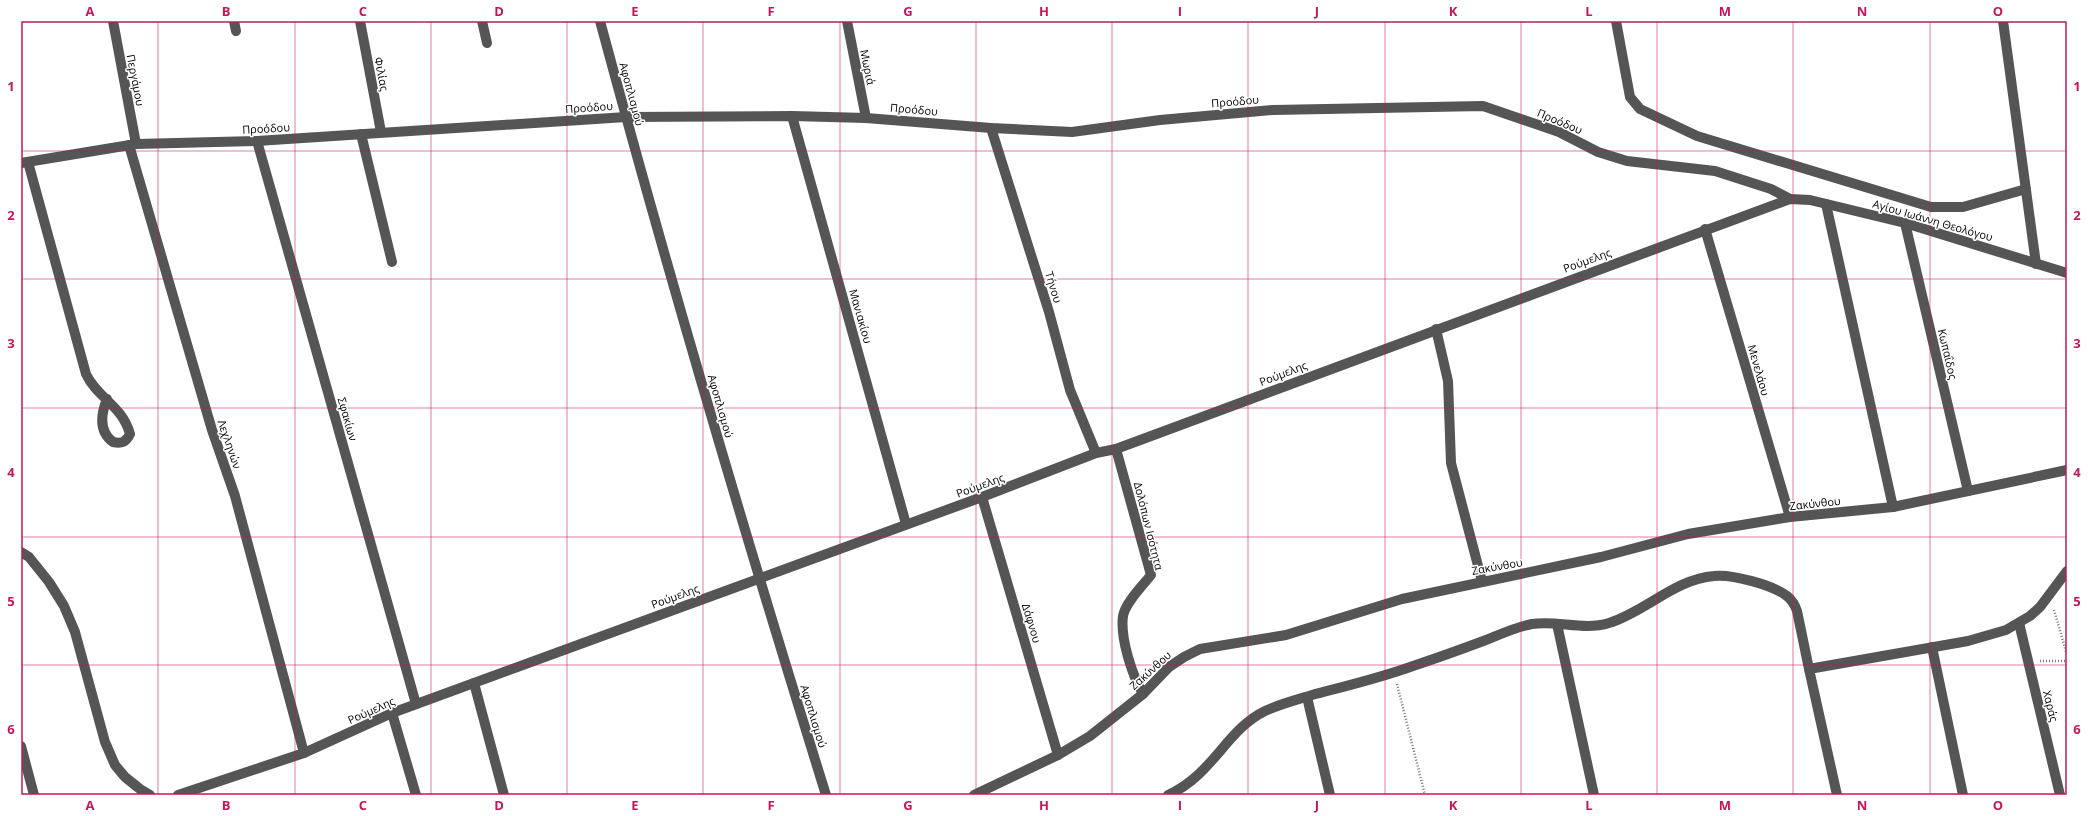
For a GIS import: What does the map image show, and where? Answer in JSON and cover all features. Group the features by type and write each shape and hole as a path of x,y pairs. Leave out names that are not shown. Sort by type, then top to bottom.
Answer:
{"street":[{"name":"Περγάμου","path":"113,21 133,144"},
{"name":"Φιλίας","path":"360,21 382,132"},
{"path":"482,21 486,43"},
{"name":"Αφοπλισμού","path":"600,21 626,117 759,578 826,795"},
{"name":"Μωριά","path":"847,21 866,118"},
{"path":"1616,21 1630,97 1640,109 1697,136 1931,207 1963,207 2026,189"},
{"path":"2003,21 2036,264"},
{"name":"Προόδου","path":"24,163 133,144 257,141 626,117 792,116 866,118 991,128 1072,132 1160,120 1273,110 1483,106 1559,132 1598,152 1627,161 1715,171 1771,189 1790,199"},
{"name":"Μανιακίου","path":"792,116 906,524"},
{"name":"Τήνου","path":"991,128 1049,312 1070,390 1096,453"},
{"path":"360,134 392,262"},
{"name":"Σφακίων","path":"257,141 416,704"},
{"name":"Λεχληνών","path":"133,144 212,430 235,496 304,753"},
{"path":"24,163 86,374 90,383 107,399"},
{"name":"Ρούμελης","path":"178,795 304,753 392,713 416,704 982,497 1096,453 1116,449 1705,229 1790,199"},
{"name":"Αγίου Ιωάννη Θεολόγου","path":"1790,199 1810,200 1905,223 2067,273"},
{"path":"1826,204 1893,507"},
{"name":"Κωπαΐδος","path":"1905,223 1968,490"},
{"name":"Μενελάου","path":"1705,229 1790,517"},
{"path":"1436,329 1448,381 1451,463 1482,581"},
{"name":"Δολόπων Ισότητα","path":"1116,449 1151,575 1135,594 1123,615 1124,640 1134,680 1143,694"},
{"name":"Ζακύνθου","path":"974,795 1058,755 1090,736 1143,694 1169,667 1200,649 1286,635 1377,606 1482,581 1601,557 1688,534 1790,517 1893,507 2067,470"},
{"name":"Δάφνου","path":"982,497 1058,755"},
{"path":"21,552 29,558 49,582 64,606 75,632 105,742 115,766 140,790 150,795"},
{"path":"1809,669 1968,641 2006,630 2030,616 2050,596 2067,571"},
{"path":"1168,795 1178,791 1202,773 1236,733 1254,717 1279,705 1394,672 1507,630 1532,624 1557,624 1587,627 1608,624 1619,620 1690,582 1701,578 1724,575 1778,592 1787,596 1794,603 1801,624 1809,669 1837,795"},
{"name":"Χαράς","path":"2019,623 2060,795"},
{"path":"1557,624 1594,795"},
{"path":"1932,647 1963,795"},
{"path":"474,683 504,795"},
{"path":"1307,697 1330,795"},
{"path":"392,713 416,795"},
{"path":"21,746 34,795"}],"path":[{"path":"2050,596 2067,655"},
{"path":"2028,661 2067,661"},
{"path":"1394,672 1425,795"}]}
